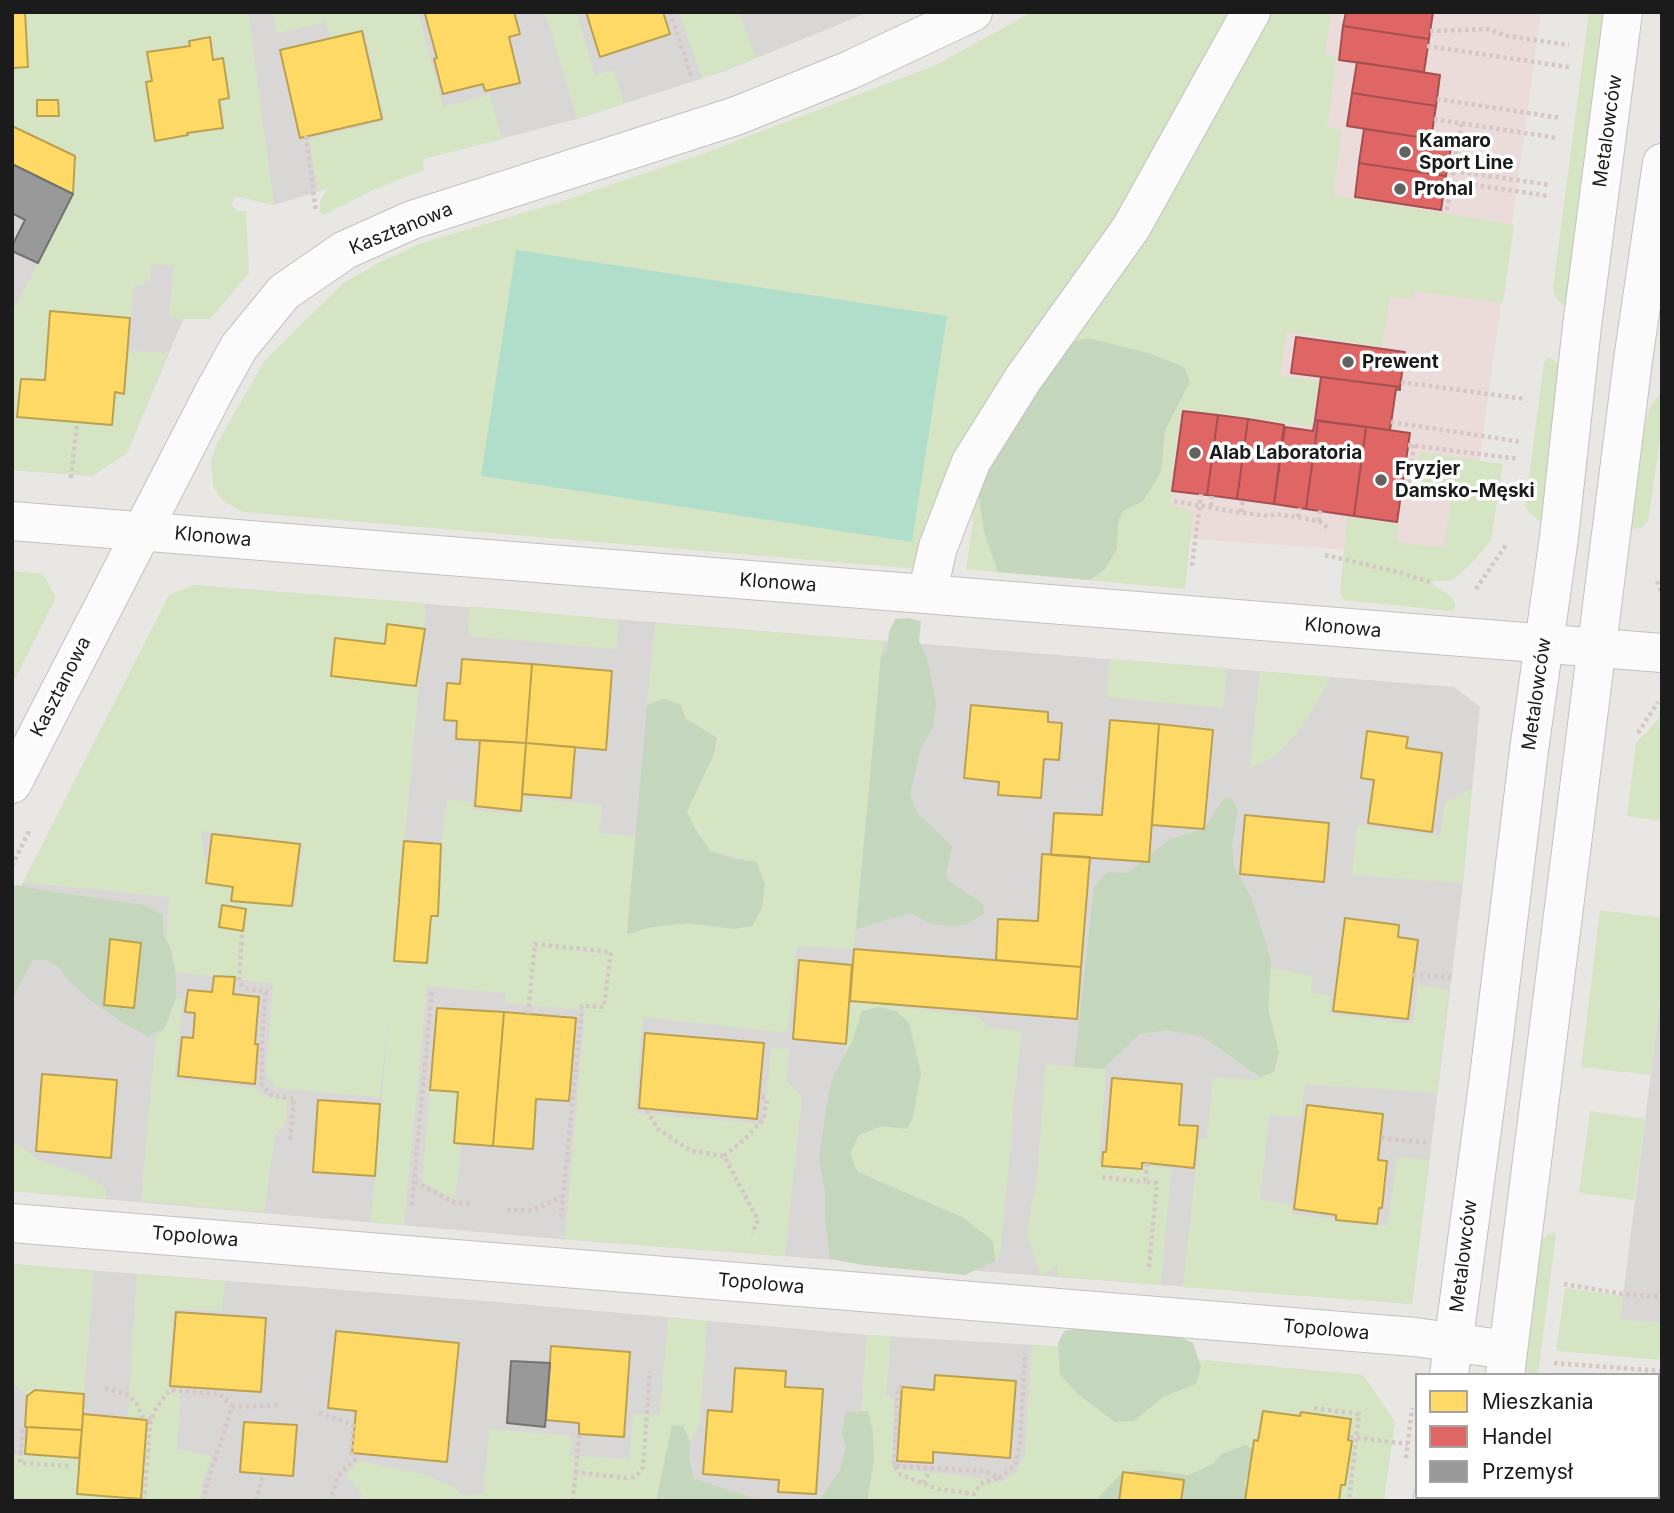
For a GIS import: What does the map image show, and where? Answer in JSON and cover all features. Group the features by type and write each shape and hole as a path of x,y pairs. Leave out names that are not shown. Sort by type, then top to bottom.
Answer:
{"street":[{"name":"Kasztanowa","path":"12,784 239,347 285,292 345,250 412,220 736,116 850,70 973,12"},
{"path":"927,594 938,547 971,462 1023,379 1131,228 1251,12"},
{"name":"Metalowców","path":"1451,1358 1513,886 1528,750 1559,537 1582,326 1623,12"},
{"path":"1507,1362 1598,649 1650,332 1662,163"},
{"path":"1582,326 1650,332"},
{"name":"Klonowa","path":"12,521 1662,653"},
{"name":"Topolowa","path":"12,1223 1145,1315 1451,1358 1507,1362"}],"path":[{"path":"670,12 693,82"},
{"path":"1430,31 1488,29 1507,36 1574,46"},
{"path":"1427,46 1571,67"},
{"path":"1437,99 1564,118"},
{"path":"1434,119 1562,139"},
{"path":"1447,210 1450,170 1461,124"},
{"path":"306,136 317,218"},
{"path":"1450,170 1555,186"},
{"path":"1449,181 1554,197"},
{"path":"1401,382 1527,400"},
{"path":"1391,422 1522,442"},
{"path":"71,482 78,423"},
{"path":"1419,497 1407,496 1411,444 1520,459"},
{"path":"1186,615 1200,494"},
{"path":"1210,506 1212,496"},
{"path":"1241,512 1243,500"},
{"path":"1174,501 1269,516 1276,514 1319,520 1328,528"},
{"path":"1298,517 1300,508"},
{"path":"1319,520 1320,510"},
{"path":"1325,555 1434,583"},
{"path":"12,866 30,829"},
{"path":"242,935 239,981 244,988 266,992 262,1085 272,1096 294,1098 290,1142"},
{"path":"528,1014 535,944 611,952 604,1007 583,1006 556,1267"},
{"path":"1413,975 1457,978"},
{"path":"406,1255 432,989"},
{"path":"647,1110 658,1129 691,1151 724,1156 745,1139 764,1118 766,1099 759,1096"},
{"path":"1381,1138 1442,1144"},
{"path":"724,1156 758,1220 744,1252 742,1282"},
{"path":"1145,1182 1147,1163"},
{"path":"1102,1177 1157,1183 1145,1315"},
{"path":"415,1182 454,1202 472,1204"},
{"path":"507,1210 534,1210 564,1195"},
{"path":"1560,1283 1623,1294 1662,1297"},
{"path":"902,1387 898,1388 894,1466 901,1475 938,1489 974,1493 980,1484 999,1478 1015,1466 1020,1443 1026,1345"},
{"path":"1550,1363 1662,1371"},
{"path":"575,1472 625,1478 633,1478 638,1474 643,1467 650,1371"},
{"path":"106,1388 127,1395 137,1404 142,1416 151,1420"},
{"path":"144,1501 151,1420 156,1408 170,1390 220,1394 232,1407 279,1405"},
{"path":"1405,1466 1413,1404"},
{"path":"204,1501 232,1407"},
{"path":"1314,1408 1359,1414 1353,1438 1349,1501"},
{"path":"318,1413 353,1425 351,1453 355,1459 338,1476 330,1501"},
{"path":"23,1428 20,1463 71,1466"},
{"path":"573,1501 579,1434"},
{"path":"1353,1438 1408,1444"},
{"path":"12,1451 21,1452"},
{"path":"894,1466 985,1471 999,1478"},
{"path":"923,1483 932,1469"},
{"path":"256,1501 263,1474"}],"shaded area":[{"path":"12,12 869,12 725,71 577,119 423,159 274,205 235,196 127,453 92,476 12,470"},
{"path":"1243,12 1541,12 1466,558 1022,527"},
{"path":"193,585 1454,687 1480,707 1463,883 1412,1304 559,1239 12,1191 12,904 23,882 170,896"},
{"path":"1662,984 1662,1323 1620,1320"},
{"path":"12,1264 498,1302 867,1335 1051,1346 1363,1375 1395,1422 1383,1501 12,1501"}],"green space":[{"path":"25,12 248,12 274,205 235,196 231,205 238,211 246,211 249,273 210,319 169,317 174,266 152,264 150,279 144,284 134,286 130,318 50,311 45,380 21,379 18,417 112,425 115,392 124,393 128,351 168,353 127,453 92,476 12,470 12,313 74,193 75,157 12,126 12,68 28,67"},
{"path":"273,12 418,12 443,107 490,95 502,139 423,159 424,170 375,189 324,215 320,212 320,201 328,189 318,191 309,139 384,121 364,30 330,37 326,22 277,33"},
{"path":"545,12 576,12 595,75 614,70 624,104 577,119"},
{"path":"679,12 739,12 756,58 702,78"},
{"path":"1032,12 1331,12 1325,54 1337,57 1327,127 1342,130 1333,195 1514,225 1503,303 1414,291 1412,300 1390,296 1382,347 1287,332 1280,376 1319,381 1311,426 1181,409 1170,505 1193,512 1185,589 966,569 973,523 971,504 918,569 242,512 221,499 213,486 211,461 216,445 265,360 343,283 419,244 560,202 702,154 936,65"},
{"path":"1589,12 1608,12 1568,302 1564,306 1555,297 1553,288"},
{"path":"516,250 947,316 912,542 481,476"},
{"path":"1088,338 1148,353 1184,367 1190,382 1165,430 1161,472 1143,501 1123,511 1118,522 1117,549 1104,570 1090,580 998,572 984,532 979,496 981,463 1005,425 1035,398 1038,369 1055,347"},
{"path":"1548,357 1558,363 1562,370 1541,522 1530,514 1525,506 1544,363"},
{"path":"1662,391 1662,426 1648,521 1641,528 1632,529 1645,424 1650,407"},
{"path":"1420,452 1503,464 1491,540 1454,579 1434,581 1432,584 1452,597 1455,609 1451,611 1344,600 1340,592 1347,517 1398,524 1397,542 1444,548 1452,493 1414,486"},
{"path":"12,571 43,574 56,597 15,679 12,678"},
{"path":"193,585 426,603 394,961 431,916 438,916 441,844 447,799 472,802 472,810 520,814 522,798 602,805 599,833 635,837 628,934 652,927 688,923 734,929 758,863 710,851 687,811 714,754 717,738 686,719 663,699 647,705 655,623 883,641 854,949 797,946 788,1029 781,1032 643,1017 635,1113 764,1124 771,1048 789,1049 786,1081 802,1096 785,1256 565,1239 585,1010 505,1003 505,993 427,986 404,1225 371,1222 390,1002 380,1097 277,1088 266,1075 273,983 176,972 166,938 169,897 23,882 169,595","holes":["201,831 303,843 295,906 260,903 204,857"]},
{"path":"470,606 619,620 616,649 468,636"},
{"path":"895,619 921,621 919,641 927,658 936,703 933,727 920,750 910,795 917,813 952,846 946,873 950,882 983,904 984,914 965,925 948,926 929,923 911,913 856,929 881,656 887,650 889,632"},
{"path":"1110,659 1227,668 1223,708 1107,697"},
{"path":"1260,671 1331,677 1296,734 1275,756 1250,768"},
{"path":"663,699 680,704 686,719 717,738 714,754 687,811 710,851 734,859 757,862 765,885 762,908 752,926 734,929 688,923 652,927 627,934 647,705"},
{"path":"1662,715 1662,821 1627,816 1636,743"},
{"path":"1472,788 1463,883 1352,875 1357,825 1440,836 1445,803"},
{"path":"1224,798 1232,798 1238,809 1232,846 1234,867 1252,899 1271,960 1268,1009 1279,1053 1274,1072 1260,1077 1203,1037 1168,1030 1139,1034 1103,1069 1074,1067 1094,887 1108,872 1127,873 1170,839 1204,829"},
{"path":"17,885 144,905 163,915 163,933 171,950 176,978 176,998 164,1029 148,1036 127,1025 90,1000 69,981 59,967 46,960 33,960 15,993 12,1005 12,887"},
{"path":"1600,910 1662,918 1662,984 1651,1075 1581,1067"},
{"path":"1271,968 1312,976 1311,993 1331,996 1329,1013 1413,1024 1418,985 1449,990 1437,1093 1305,1084 1301,1117 1269,1115 1260,1200 1292,1205 1291,1214 1388,1226 1397,1157 1429,1160 1412,1304 1183,1287 1199,1139 1207,1139 1213,1077 1255,1080 1274,1072 1279,1053 1268,1009"},
{"path":"176,998 183,999 174,1079 255,1088 264,1096 287,1099 286,1122 275,1135 264,1212 141,1201 156,1035 164,1029"},
{"path":"850,1001 978,1016 987,1027 1022,1032 999,1260 995,1261 993,1241 962,1217 857,1171 850,1152 859,1135 882,1126 907,1129 914,1048 909,1023 896,1012 879,1007 862,1011 852,1042 845,1053"},
{"path":"879,1007 896,1011 909,1023 921,1073 913,1117 907,1129 882,1126 859,1135 850,1153 857,1172 962,1217 993,1241 995,1261 965,1275 830,1259 825,1192 819,1159 828,1096 834,1075 852,1042 862,1011"},
{"path":"1046,1064 1106,1070 1099,1161 1171,1168 1161,1285 1057,1276 1057,1265 1041,1276 1028,1236 1031,1205 1036,1190"},
{"path":"430,1090 458,1092 454,1142 461,1144 455,1200 422,1181"},
{"path":"1590,1111 1645,1119 1634,1200 1579,1193"},
{"path":"12,1143 22,1147 36,1159 96,1180 106,1190 106,1199 12,1191"},
{"path":"1550,1233 1556,1234 1538,1373 1521,1373 1539,1241"},
{"path":"12,1264 94,1271 84,1394 35,1390 27,1396 12,1382"},
{"path":"137,1274 225,1281 222,1311 174,1309 168,1387 181,1389 177,1449 212,1456 203,1479 200,1501 12,1501 12,1456 24,1455 79,1458 77,1494 140,1499 147,1420 128,1417"},
{"path":"1565,1288 1623,1296 1620,1320 1662,1323 1662,1360 1556,1351"},
{"path":"668,1318 707,1321 700,1422 690,1442 683,1426 667,1501 366,1501 346,1474 360,1461 419,1473 454,1487 462,1496 484,1493 489,1429 571,1436 570,1455 629,1460 633,1414 660,1415"},
{"path":"1093,1325 1176,1335 1193,1343 1201,1367 1196,1384 1163,1397 1134,1421 1115,1422 1077,1393 1060,1375 1058,1343 1064,1331"},
{"path":"867,1335 891,1336 886,1395 894,1400 892,1468 999,1483 1017,1472 1025,1453 1032,1345 1051,1346 1363,1375 1395,1422 1384,1501 854,1501"},
{"path":"1662,1380 1662,1501 1539,1501 1660,1499"},
{"path":"868,1411 873,1431 874,1460 867,1501 808,1501 821,1498 840,1470 846,1448 842,1432 846,1412"},
{"path":"672,1425 683,1426 690,1442 689,1459 694,1479 764,1501 656,1501"},
{"path":"1246,1445 1259,1455 1244,1484 1254,1501 1095,1501 1123,1472 1152,1470 1189,1475 1213,1464 1221,1454"}],"building: Mieszkania":[{"path":"12,12 25,12 28,67 12,68"},
{"path":"514,12 520,34 509,37 520,83 485,91 483,84 443,94 425,14"},
{"path":"586,12 663,12 670,34 600,57"},
{"path":"362,31 382,119 300,138 280,50"},
{"path":"210,37 213,60 223,58 229,98 219,100 223,128 155,141 146,82 152,81 147,52 190,46 189,41"},
{"path":"37,100 58,100 59,116 37,116"},
{"path":"12,126 75,156 73,194 12,164"},
{"path":"50,311 130,318 124,394 115,392 112,425 17,417 21,379 45,380"},
{"path":"387,624 425,629 416,686 331,676 335,638 385,644"},
{"path":"462,659 532,664 526,743 456,739 457,721 444,720 447,683 460,684"},
{"path":"532,664 612,671 606,750 526,743"},
{"path":"971,705 1048,712 1048,722 1062,723 1059,760 1044,759 1041,798 998,795 999,782 964,778"},
{"path":"1110,720 1159,724 1149,862 1051,855 1054,813 1102,815"},
{"path":"1159,724 1213,730 1204,829 1152,825"},
{"path":"1367,731 1408,737 1406,748 1442,753 1432,832 1368,823 1374,780 1361,778"},
{"path":"480,740 526,743 521,811 475,806"},
{"path":"526,743 575,747 571,798 522,794"},
{"path":"1245,815 1329,823 1324,882 1240,874"},
{"path":"212,834 300,844 292,906 231,901 233,887 206,883"},
{"path":"404,841 441,844 438,916 431,916 427,963 394,961"},
{"path":"1042,854 1090,857 1081,967 996,960 998,919 1038,921"},
{"path":"222,905 246,909 243,931 219,927"},
{"path":"1345,918 1399,925 1398,937 1418,940 1408,1019 1333,1011"},
{"path":"110,939 141,943 134,1008 104,1005"},
{"path":"854,949 1081,967 1077,1019 850,1001"},
{"path":"799,960 852,965 846,1044 793,1039"},
{"path":"214,976 235,977 233,994 259,997 255,1084 178,1076 182,1037 193,1038 195,1013 185,1012 188,990 212,992"},
{"path":"437,1008 504,1012 493,1146 454,1143 458,1092 430,1090"},
{"path":"504,1012 576,1018 569,1101 536,1099 533,1149 493,1146"},
{"path":"645,1033 764,1043 757,1119 639,1108"},
{"path":"42,1074 117,1080 111,1158 36,1151"},
{"path":"1112,1078 1182,1084 1179,1125 1198,1126 1194,1168 1147,1163 1142,1163 1142,1169 1102,1166 1103,1152 1106,1152"},
{"path":"318,1100 380,1104 375,1176 313,1172"},
{"path":"1307,1105 1383,1114 1378,1160 1387,1161 1382,1208 1379,1208 1377,1224 1336,1220 1336,1215 1294,1209"},
{"path":"176,1312 266,1318 261,1392 170,1386"},
{"path":"336,1331 459,1343 447,1462 352,1453 356,1411 328,1408"},
{"path":"551,1346 630,1352 624,1437 579,1434 579,1423 546,1420"},
{"path":"735,1368 786,1371 785,1387 823,1389 816,1494 778,1492 779,1480 703,1474 708,1410 732,1412"},
{"path":"935,1375 1016,1381 1010,1458 933,1452 933,1463 897,1461 902,1387 934,1390"},
{"path":"35,1390 84,1394 82,1430 25,1427 27,1396"},
{"path":"1263,1411 1300,1416 1301,1412 1351,1419 1348,1440 1352,1441 1345,1485 1341,1485 1339,1501 1245,1501 1254,1440 1258,1441"},
{"path":"83,1414 147,1420 141,1499 77,1494"},
{"path":"244,1422 297,1425 293,1476 240,1472"},
{"path":"27,1427 82,1430 79,1458 25,1454"},
{"path":"1123,1472 1184,1480 1181,1501 1119,1501"}],"building: Handel":[{"path":"1346,12 1433,12 1429,39 1343,26"},
{"path":"1343,26 1429,39 1424,72 1339,60"},
{"path":"1357,62 1440,75 1436,106 1352,93"},
{"path":"1352,93 1436,106 1431,139 1347,126"},
{"name":"Kamaro Sport Line","path":"1364,129 1452,142 1446,176 1359,163"},
{"name":"Prohal","path":"1359,163 1446,176 1441,210 1355,197"},
{"name":"Prewent","path":"1296,337 1405,352 1400,387 1291,373"},
{"path":"1321,377 1400,387 1400,390 1396,389 1390,430 1315,420"},
{"name":"Alab Laboratoria","path":"1183,411 1218,415 1207,495 1172,491"},
{"path":"1218,415 1248,419 1237,499 1207,495"},
{"path":"1248,419 1284,425 1274,504 1237,499"},
{"path":"1315,420 1318,421 1306,509 1274,504 1285,427 1313,431"},
{"path":"1318,421 1366,427 1354,516 1306,509"},
{"name":"Fryzjer Damsko-Męski","path":"1366,427 1410,433 1397,522 1354,516"}],"building: Przemysł":[{"path":"12,164 73,194 38,263 12,251 25,220 12,213"},
{"path":"511,1361 550,1363 545,1427 507,1423"}],"place":[{"name":"Kamaro Sport Line","path":"1405,152"},
{"name":"Prohal","path":"1400,189"},
{"name":"Prewent","path":"1348,362"},
{"name":"Alab Laboratoria","path":"1195,453"},
{"name":"Fryzjer Damsko-Męski","path":"1381,480"}]}
